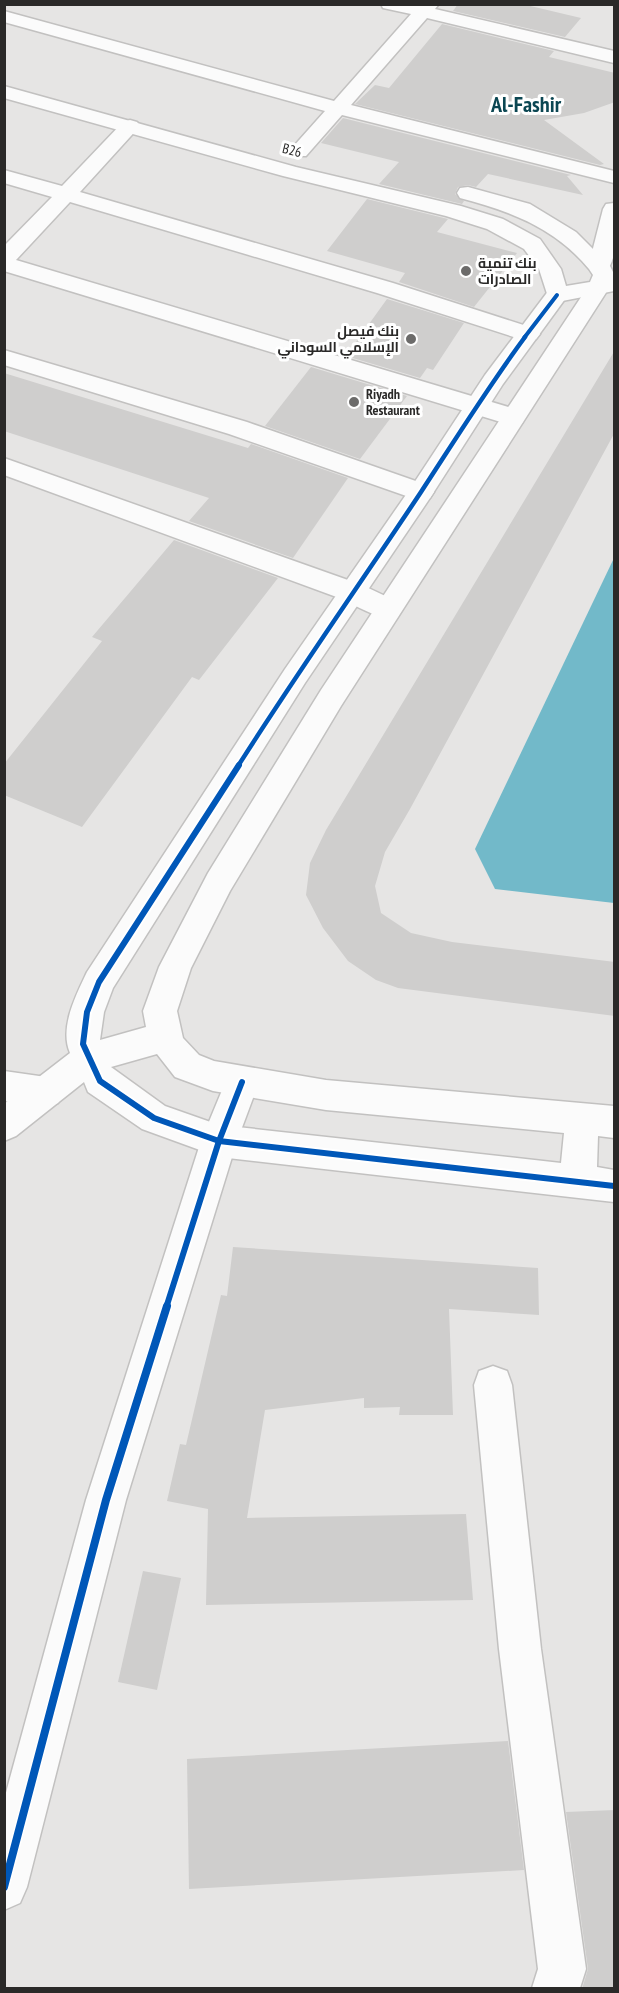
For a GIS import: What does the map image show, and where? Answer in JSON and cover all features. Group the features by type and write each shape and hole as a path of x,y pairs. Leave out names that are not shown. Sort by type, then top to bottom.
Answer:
{"main road":[{"path":"390,4 427,8 615,57"},
{"path":"299,152 427,8"},
{"path":"4,16 338,108 615,177"},
{"path":"4,74 207,128"},
{"name":"B26","path":"4,92 290,171 453,211 495,224 532,244 554,282"},
{"path":"130,126 4,262 513,417"},
{"name":"B26","path":"276,146 321,157"},
{"path":"4,176 351,277 528,334"},
{"path":"444,186 523,210 573,241 604,279"},
{"path":"578,1182 598,1120 326,1095 213,1076 187,1066 165,1037 160,1011 165,990 219,882 388,609 604,279 615,209"},
{"path":"604,279 554,282 528,334 477,405 421,492 295,676 99,982 87,1012 83,1044 100,1081 154,1118 219,1141 615,1186"},
{"path":"4,357 238,428 421,492"},
{"path":"4,492 13,469 352,592 388,609"},
{"path":"4,1125 88,1058 165,1037"},
{"path":"4,1887 106,1500 219,1141 242,1082"},
{"path":"4,1086 46,1092"},
{"path":"493,1385 520,1649 562,1969 556,1989"}],"water":[{"path":"614,558 614,903 495,889 475,849"}],"building":[{"path":"458,4 522,4 581,18 565,37 453,11"},
{"path":"442,24 554,51 549,57 615,73 615,102 584,113 544,120 604,164 600,165 355,104 375,85 389,88"},
{"path":"343,118 571,175 567,176 583,195 488,174 476,187 468,185 458,187 455,194 464,201 462,204 379,184 399,162 321,143"},
{"path":"367,199 448,219 437,232 517,253 474,307 399,282 405,273 327,251"},
{"path":"387,299 464,323 433,370 427,368 420,378 346,356"},
{"path":"615,350 615,432 385,852 375,886 381,913 411,933 452,942 615,962 615,1016 398,988 376,980 348,961 323,928 306,895 310,863 326,830"},
{"path":"311,367 407,396 360,459 265,426"},
{"path":"4,373 248,448 251,444 348,478 293,558 189,521 209,498 4,431"},
{"path":"174,540 278,578 199,680 192,677 82,827 4,795 4,764 102,641 92,637"},
{"path":"233,1247 538,1268 539,1315 449,1309 453,1415 399,1415 400,1407 364,1408 364,1398 265,1410 247,1518 466,1514 473,1600 206,1605 208,1509 167,1501 180,1444 186,1445 221,1295 227,1296"},
{"path":"143,1571 181,1578 157,1690 118,1682"},
{"path":"508,1741 524,1870 189,1889 187,1759"},
{"path":"615,1810 615,1989 582,1989 588,1969 566,1812"}],"cycle path":[{"path":"557,295 493,380 421,492 295,676 154,899 112,961 99,982 87,1012 83,1044 100,1081 154,1118 219,1141 614,1186"},
{"path":"4,1887 106,1500 219,1141 242,1082"}],"place":[{"name":"بنك تنمية الصادرات","path":"466,271"},
{"name":"بنك فيصل الإسلامي السوداني","path":"411,339"},
{"name":"Riyadh Restaurant","path":"354,402"}],"district":[{"name":"Al-Fashir","path":"526,104"}]}
